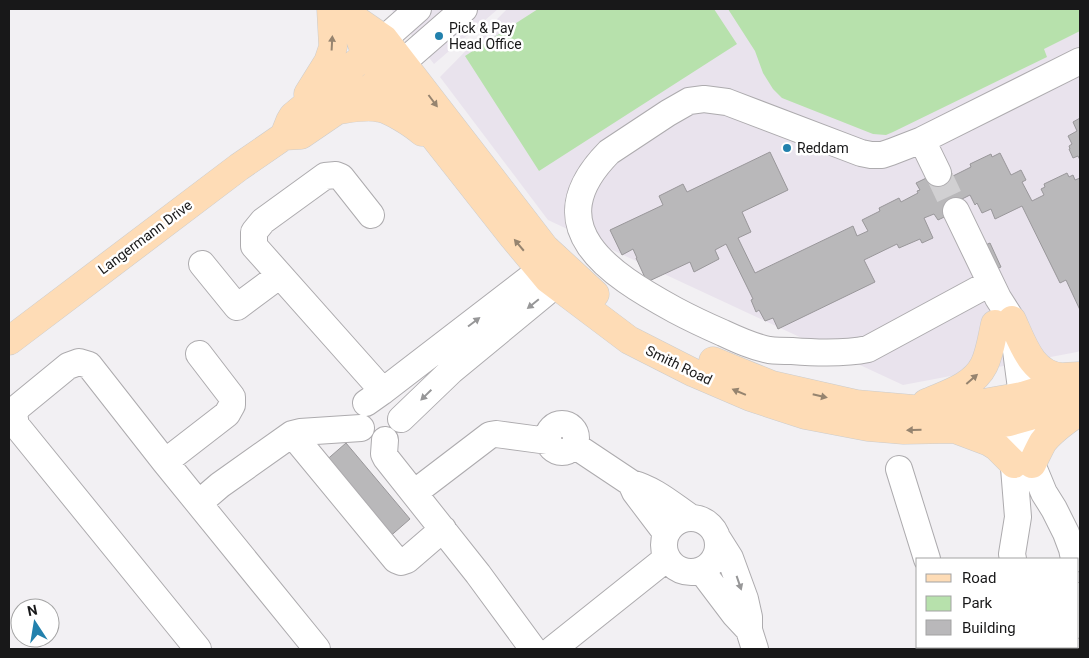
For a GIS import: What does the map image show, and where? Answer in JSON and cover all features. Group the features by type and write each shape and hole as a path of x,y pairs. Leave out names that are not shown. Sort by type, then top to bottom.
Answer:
{"main road":[{"path":"343,12 394,70"},
{"path":"288,126 328,62 343,12"},
{"name":"Langermann Drive","path":"9,341 288,126 375,47"},
{"name":"Langermann Drive","path":"288,126 301,135 394,70"},
{"name":"Smith Road","path":"394,70 454,163 513,237 556,271 628,340 694,373 750,397 769,394 913,409 961,407 1015,409 1080,402"},
{"name":"Smith Road","path":"394,70 545,248 556,271"},
{"path":"338,110 380,108 387,110 400,116 419,130 454,163"},
{"path":"999,306 1037,368 1054,376 1080,377"},
{"path":"913,409 968,383 977,376 984,366 999,306"},
{"name":"Smith Road","path":"769,394 806,415 868,427 904,430 954,430 1015,409 1080,377"},
{"path":"954,430 989,442 1023,464 1063,422 1080,411"}],"street":[{"path":"375,47 418,9"},
{"path":"394,70 464,9"},
{"path":"999,306 858,351 810,352 771,350 743,342 688,317 656,300 604,264 587,244 582,232 578,214 581,192 588,177 608,152 689,101 704,99 727,102 861,153 882,155 922,140 1080,61"},
{"path":"922,140 938,173"},
{"path":"370,215 341,177 336,175 324,176 262,221 254,232 254,246 280,275 374,397 372,399 386,398 397,406 401,420 396,432 385,440 370,438 360,428 359,414 362,408 374,397 556,271"},
{"path":"956,211 999,306 1023,464 1013,558"},
{"path":"202,264 237,307 280,275"},
{"path":"401,420 556,271"},
{"path":"165,462 227,414 232,405 232,397 199,354"},
{"path":"198,649 16,425 14,414 18,407 68,366 79,362 89,365 317,649"},
{"path":"414,493 490,435 496,434 548,441 552,428 564,424 575,432 574,445 631,483 654,492 690,517"},
{"path":"199,503 220,485 292,434 360,428"},
{"path":"292,434 396,560 401,562 407,560 443,529"},
{"path":"385,440 384,454 478,574 533,649"},
{"path":"1023,464 1054,509 1066,533 1074,558"},
{"path":"899,469 926,558"},
{"path":"631,483 678,558 735,615 752,640"},
{"path":"1018,517 1054,509"},
{"path":"678,558 670,527 682,518 690,517 706,521 714,529 730,558 745,599 752,640"},
{"path":"678,558 709,565 716,558 718,539"},
{"path":"576,649 624,602 678,558"},
{"path":"553,649 624,602"},
{"path":"1079,610 1080,625"}],"shaded area":[{"name":"Pick & Pay Head Office","path":"391,9 498,9 434,64"},
{"name":"Reddam","path":"507,9 1080,9 1080,351 903,385 548,220 440,77"}],"green space":[{"path":"538,9 714,9 737,44 539,171 465,56"},
{"path":"728,9 1080,9 1080,31 1044,49 1047,57 886,135 873,134 782,98 773,89 763,73 755,51"}],"building":[{"path":"1080,118 1080,160 1078,156 1073,158 1069,149 1069,146 1072,144 1068,136 1077,131 1073,122"},
{"path":"770,152 788,190 742,212 751,232 738,238 755,273 853,226 857,236 868,231 862,220 880,211 879,208 899,198 901,202 918,193 917,191 920,190 916,183 949,167 953,176 971,167 970,164 991,154 992,157 1000,153 1011,175 1021,170 1026,180 1022,182 1032,201 1044,195 1041,189 1045,187 1044,184 1067,173 1069,177 1073,175 1075,180 1080,178 1080,310 1066,280 1060,283 1022,206 995,219 991,209 982,213 970,195 960,200 963,208 938,220 934,214 924,218 933,238 922,243 920,239 899,248 897,244 864,260 875,282 778,329 773,318 765,321 759,310 756,312 751,300 753,299 726,244 715,250 719,259 694,272 690,262 647,282 633,249 622,255 610,230 663,205 659,196 683,184 687,192"},
{"path":"990,243 1001,267 987,273 979,248"},
{"path":"346,443 410,519 387,539 323,463"}],"tunnel":[{"path":"938,173 956,211"}],"place":[{"name":"Pick & Pay Head Office","path":"439,36"},
{"name":"Reddam","path":"787,148"}]}
